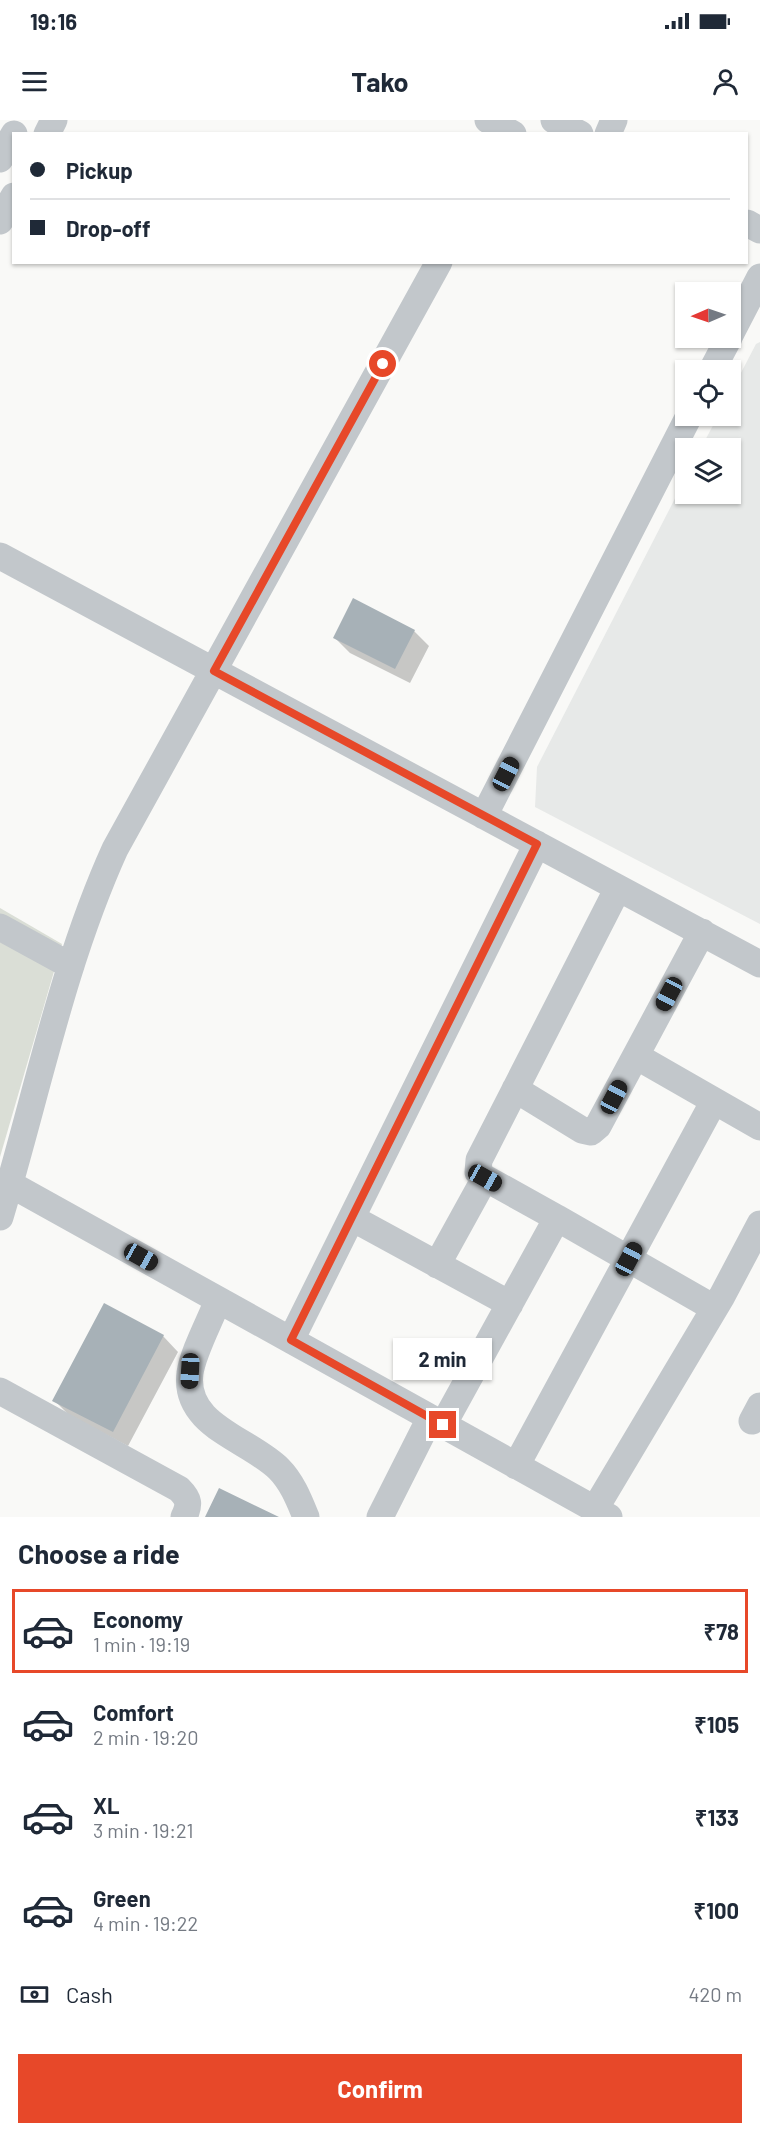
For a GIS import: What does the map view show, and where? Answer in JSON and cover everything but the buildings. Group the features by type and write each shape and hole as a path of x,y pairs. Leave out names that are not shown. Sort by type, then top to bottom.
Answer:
{"street":[{"path":"554,120 576,132"},
{"path":"0,159 12,138"},
{"path":"0,221 12,199"},
{"path":"0,1217 92,899 115,849 438,264"},
{"path":"741,314 760,277"},
{"path":"484,816 684,426"},
{"path":"0,556 760,964"},
{"path":"291,1340 537,844"},
{"path":"618,888 479,1160 478,1172 714,1308"},
{"path":"0,927 71,966"},
{"path":"515,1089 582,1130 591,1132 598,1126 702,932"},
{"path":"636,1056 760,1127"},
{"path":"516,1466 714,1101"},
{"path":"437,1265 485,1178"},
{"path":"10,1184 602,1513 760,1224"},
{"path":"352,1218 510,1304"},
{"path":"381,1517 436,1421 510,1304 557,1218"},
{"path":"218,1300 190,1371 189,1391 195,1406 206,1418 278,1468 301,1511"},
{"path":"0,1391 179,1489 187,1496 189,1506 184,1517"}],"shaded area":[{"path":"760,342 760,924 535,807 537,767 675,498 675,504 741,504 741,438 706,438 713,426 741,426 741,373 756,344"},
{"path":"0,908 62,944 0,1157"}],"route":[{"path":"383,364 214,671 537,844 291,1340 443,1425"}]}
